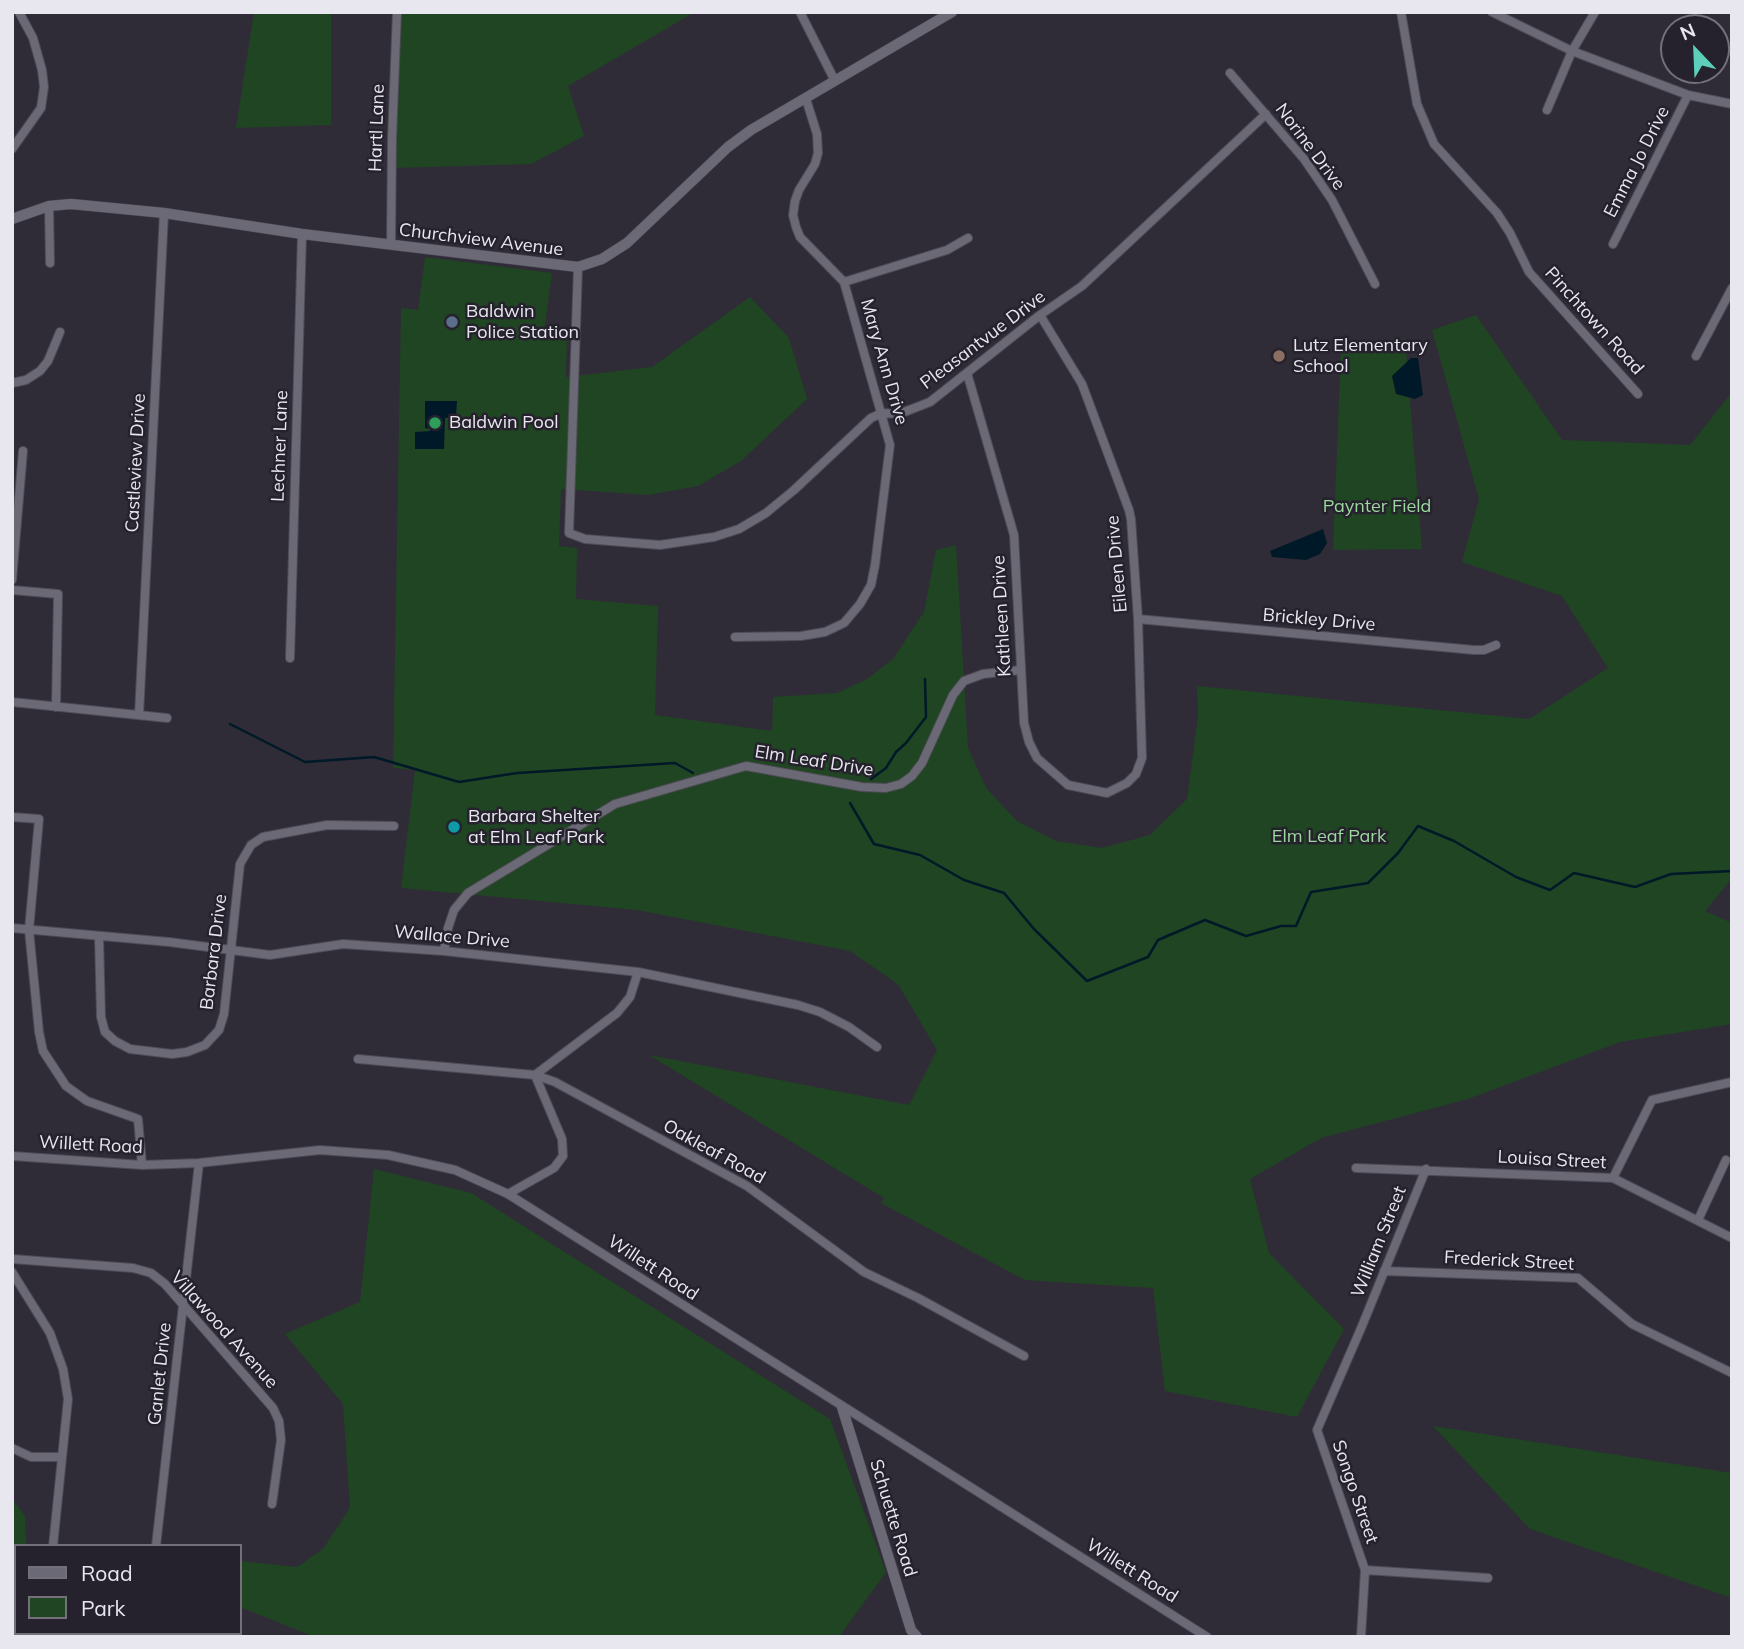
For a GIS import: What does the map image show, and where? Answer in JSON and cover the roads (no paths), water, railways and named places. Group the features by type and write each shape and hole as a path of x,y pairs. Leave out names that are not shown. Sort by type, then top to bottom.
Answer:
{"street":[{"path":"12,149 41,108 44,87 33,38 19,12"},
{"name":"Hartl Lane","path":"391,245 397,12"},
{"path":"800,12 835,81"},
{"name":"Churchview Avenue","path":"12,219 49,206 71,204 164,213 302,234 578,267 602,259 627,243 728,147 751,130 952,12"},
{"name":"Pinchtown Road","path":"1401,12 1417,104 1434,144 1497,213 1529,272 1637,394"},
{"path":"1492,12 1572,51 1688,95 1732,104"},
{"path":"1547,110 1572,51 1595,12"},
{"name":"Norine Drive","path":"1230,73 1304,159 1332,200 1375,284"},
{"name":"Emma Jo Drive","path":"1613,244 1688,95"},
{"name":"Mary Ann Drive","path":"735,637 802,636 825,632 844,623 860,604 870,584 875,565 890,445 844,282 800,237 793,215 799,190 815,164 818,153 817,134 806,99"},
{"name":"Pleasantvue Drive","path":"578,267 569,533 585,540 660,545 693,542 739,529 766,513 871,418 882,413 899,414 930,402 1040,315 1082,286 1266,114"},
{"path":"49,206 50,263"},
{"name":"Castleview Drive","path":"139,715 164,213"},
{"name":"Lechner Lane","path":"290,658 302,234"},
{"path":"844,282 947,250 968,238"},
{"path":"1696,356 1732,288"},
{"name":"Eileen Drive","path":"1040,315 1082,384 1129,510 1138,619 1142,758 1136,774 1126,783"},
{"path":"12,383 26,380 40,371 60,332"},
{"name":"Kathleen Drive","path":"967,373 1014,535 1020,670 1024,723 1029,742 1037,758 1068,785 1107,793 1126,783"},
{"path":"12,580 23,451"},
{"path":"12,590 58,594 56,707"},
{"name":"Brickley Drive","path":"1138,619 1474,650 1484,650 1496,645"},
{"name":"Elm Leaf Drive","path":"444,951 454,910 468,893 615,804 746,766 862,786 886,788 901,784 912,776 922,763 953,695 964,681 983,674 1020,670"},
{"path":"12,702 167,718"},
{"path":"12,817 39,820 29,930 38,1032 43,1051 66,1086 87,1101 138,1119 142,1165"},
{"name":"Barbara Drive","path":"99,937 101,1017 105,1032 114,1041 130,1049 172,1054 187,1052 205,1045 219,1030 222,1022 240,864 251,845 263,837 316,827 394,826"},
{"name":"Wallace Drive","path":"12,928 169,942 270,955 343,944 444,951 638,972 798,1005 820,1012 849,1027 877,1047"},
{"path":"508,1194 554,1168 563,1156 562,1139 536,1076 617,1013 630,997 638,972"},
{"name":"Oakleaf Road","path":"358,1059 536,1076 555,1082 747,1186 864,1272 1024,1356"},
{"path":"1613,1178 1651,1100 1732,1082"},
{"name":"Willett Road","path":"12,1156 142,1165 199,1163 320,1150 388,1155 455,1170 508,1194 1207,1637"},
{"path":"1698,1220 1726,1160"},
{"name":"Ganlet Drive","path":"156,1544 199,1163"},
{"name":"Louisa Street","path":"1356,1168 1613,1178 1732,1238"},
{"name":"William Street","path":"1362,1326 1426,1170"},
{"name":"Villawood Avenue","path":"12,1259 133,1269 150,1273 165,1284 273,1408 279,1422 281,1440 272,1504"},
{"name":"Frederick Street","path":"1384,1271 1578,1278 1632,1324 1732,1373"},
{"path":"12,1272 50,1334 63,1369 68,1399 53,1544"},
{"name":"Songo Street","path":"1361,1637 1365,1570 1317,1430 1362,1326"},
{"name":"Schuette Road","path":"842,1407 911,1630 917,1637"},
{"path":"12,1448 31,1457 62,1457"},
{"path":"1365,1570 1488,1578"}],"water":[{"path":"1411,358 1418,358 1423,395 1415,399 1396,394 1392,376"},
{"name":"Baldwin Pool","path":"425,401 457,401 456,417 445,418 444,449 415,449 415,432 430,431 425,428"},
{"path":"1323,529 1327,543 1320,554 1306,560 1272,557 1270,551"}],"waterway":[{"path":"871,779 886,768 926,717 925,679"},
{"path":"230,724 305,762 374,757 459,782 517,773 675,763 693,773"},
{"path":"850,803 874,844 920,855 964,880 1004,893 1034,929 1087,981 1148,957 1158,940 1205,920 1246,936 1281,926 1296,926 1311,892 1368,883 1398,853 1418,826 1454,841 1516,877 1550,890 1574,873 1635,887 1671,874 1732,871"}],"place":[{"name":"Baldwin Police Station","path":"452,322"},
{"name":"Lutz Elementary School","path":"1279,356"},
{"name":"Baldwin Pool","path":"435,423"},
{"name":"Barbara Shelter at Elm Leaf Park","path":"454,827"}],"park label":[{"name":"Paynter Field","path":"1377,507"},
{"name":"Elm Leaf Park","path":"1329,837"}]}
